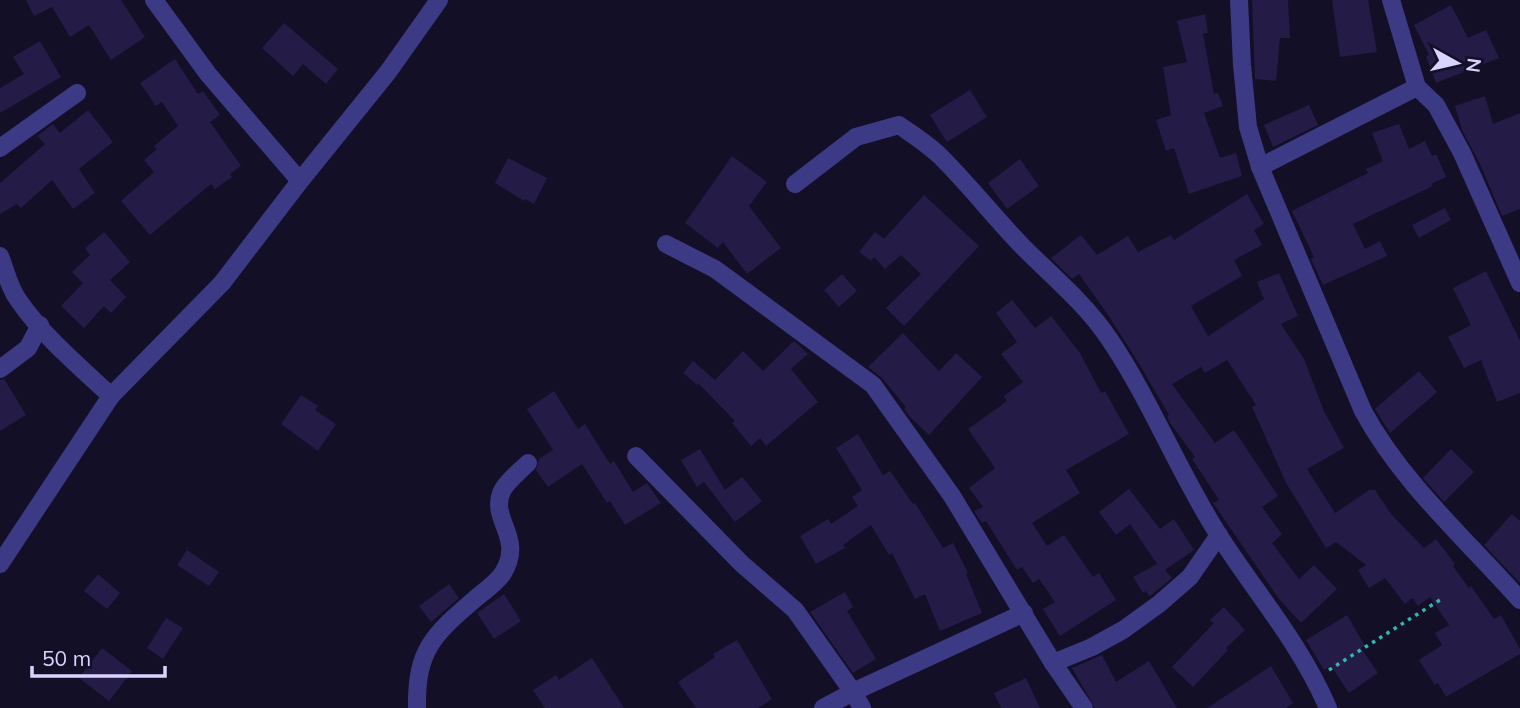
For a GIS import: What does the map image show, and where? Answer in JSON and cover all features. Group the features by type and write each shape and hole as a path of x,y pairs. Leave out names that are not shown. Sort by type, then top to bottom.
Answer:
{"street":[{"path":"154,0 208,74 300,181"},
{"path":"0,564 111,396 222,283 388,72 439,0"},
{"path":"1239,0 1248,127 1260,167 1363,411 1380,442 1420,491 1520,600"},
{"path":"1391,0 1417,87 1436,105 1462,153 1520,283"},
{"path":"1260,167 1417,87"},
{"path":"0,148 77,93"},
{"path":"795,184 856,137 899,125 940,155 1023,247 1082,304 1109,338 1139,388 1182,474 1219,535 1293,640 1315,678 1328,708"},
{"path":"666,244 715,269 873,385 952,496 1084,708"},
{"path":"0,256 10,287 19,301 40,326 111,396"},
{"path":"0,369 28,348 40,326"},
{"path":"636,456 742,564 794,610 862,708"},
{"path":"417,708 418,676 427,648 445,625 501,577 512,557 511,541 499,509 503,491 528,463"},
{"path":"1054,663 1123,630 1159,604 1190,577 1219,535"},
{"path":"822,708 1024,613"}],"path":[{"path":"1315,678 1443,598"}],"building":[{"path":"26,0 121,0 145,37 111,60 89,25 70,37 52,7 34,16"},
{"path":"1252,0 1288,0 1290,38 1280,38 1276,81 1255,79"},
{"path":"1332,0 1368,0 1377,52 1340,57"},
{"path":"1451,5 1468,38 1486,30 1499,58 1436,83 1426,56 1429,55 1414,25"},
{"path":"1205,14 1208,33 1203,34 1214,94 1218,93 1223,106 1204,113 1220,158 1236,153 1242,176 1189,194 1174,148 1166,151 1156,120 1171,115 1163,67 1187,62 1177,21"},
{"path":"284,23 338,69 326,84 303,64 293,76 262,48"},
{"path":"40,41 61,77 0,113 0,88 24,74 13,57"},
{"path":"175,59 198,94 203,91 220,115 210,122 241,166 230,174 232,177 215,189 211,184 150,235 121,201 154,172 144,160 157,149 154,146 178,126 162,102 156,106 140,83"},
{"path":"970,90 987,117 947,142 930,115"},
{"path":"1485,96 1493,124 1520,113 1520,209 1502,216 1462,130 1455,106"},
{"path":"1309,105 1318,125 1273,147 1264,125"},
{"path":"88,110 113,142 79,169 95,193 73,209 52,180 21,208 17,204 0,214 0,183 45,144 37,136 53,124 60,133"},
{"path":"1399,124 1409,149 1425,141 1432,156 1436,154 1446,177 1431,184 1433,186 1353,224 1365,249 1380,241 1387,256 1323,285 1311,259 1314,257 1292,211 1368,173 1366,169 1383,161 1372,133"},
{"path":"732,156 767,182 749,206 781,248 747,274 723,242 718,248 685,223"},
{"path":"508,158 547,178 534,204 495,183"},
{"path":"1020,159 1039,186 1007,209 988,183"},
{"path":"1247,194 1264,224 1254,230 1262,245 1234,260 1242,276 1191,306 1208,336 1264,299 1257,282 1279,273 1298,316 1281,324 1304,359 1324,411 1344,448 1307,469 1335,513 1369,490 1375,490 1391,514 1424,548 1436,539 1494,619 1501,615 1520,649 1520,654 1446,697 1419,660 1442,645 1435,633 1449,625 1430,597 1418,606 1412,598 1405,604 1385,578 1369,588 1358,570 1366,565 1336,542 1326,548 1286,483 1252,407 1256,405 1227,360 1205,373 1201,367 1172,384 1215,443 1234,430 1278,496 1262,507 1282,534 1272,543 1299,579 1314,565 1337,589 1301,623 1279,599 1213,503 1219,500 1192,459 1195,457 1170,423 1167,416 1169,415 1106,312 1079,274 1072,279 1051,258 1081,235 1097,255 1128,236 1138,252 1171,235 1174,240"},
{"path":"924,195 979,246 904,326 886,308 921,274 901,255 885,269 874,257 871,261 859,252 875,232 884,239"},
{"path":"1445,208 1451,220 1419,238 1412,225"},
{"path":"104,232 130,262 110,280 126,297 111,313 104,306 84,328 61,306 83,283 72,272 90,255 85,248"},
{"path":"1486,271 1520,341 1520,393 1497,402 1481,360 1464,368 1448,337 1471,325 1453,288"},
{"path":"842,274 857,291 839,307 824,290"},
{"path":"1012,300 1035,328 1051,316 1080,353 1101,393 1105,391 1129,434 1066,470 1080,493 1032,523 1047,546 1064,535 1093,577 1099,573 1116,600 1060,636 1043,609 1055,602 1039,579 1033,583 1022,567 1017,570 986,521 982,523 974,511 983,507 969,488 995,468 968,429 1007,401 1004,396 1023,382 1001,354 1017,342 996,313"},
{"path":"903,333 939,371 956,353 982,377 929,435 911,418 904,409 906,407 882,378 868,367"},
{"path":"794,341 808,354 791,369 818,402 766,446 760,438 751,446 732,423 735,421 698,383 697,385 683,373 693,361 715,380 743,351 763,371"},
{"path":"1419,371 1437,392 1390,433 1375,409"},
{"path":"4,379 26,415 0,431 0,380"},
{"path":"554,391 578,429 585,424 610,464 614,461 633,492 647,483 661,503 625,525 582,464 548,487 536,470 539,459 553,450 527,409"},
{"path":"301,395 318,406 315,410 336,424 318,451 281,424"},
{"path":"858,434 883,475 890,471 913,504 915,503 943,548 953,543 968,573 966,574 982,613 940,631 925,594 915,599 892,553 889,555 871,525 843,545 845,548 816,564 800,536 828,519 831,524 858,506 852,497 862,490 836,448"},
{"path":"700,449 725,490 742,477 762,501 735,522 704,482 697,487 681,460"},
{"path":"1451,449 1474,472 1444,502 1423,478"},
{"path":"1129,489 1160,529 1174,519 1194,550 1165,570 1172,578 1150,596 1145,591 1143,593 1133,577 1157,564 1130,524 1116,535 1099,512"},
{"path":"1512,514 1520,521 1520,583 1484,545"},
{"path":"187,550 219,572 209,586 177,565"},
{"path":"98,574 120,593 107,609 84,591"},
{"path":"449,584 459,598 431,622 419,606"},
{"path":"845,592 853,607 847,611 876,659 853,673 810,612"},
{"path":"504,594 521,621 494,639 477,613"},
{"path":"1224,607 1245,630 1193,687 1172,667 1214,623 1210,620"},
{"path":"1347,615 1365,646 1361,648 1378,673 1349,693 1331,666 1324,670 1306,640"},
{"path":"166,618 183,628 163,659 147,648"},
{"path":"737,640 772,699 758,708 696,708 678,682 715,657 713,654"},
{"path":"102,648 132,671 109,701 79,678"},
{"path":"1102,655 1116,682 1149,661 1177,708 1095,708 1072,668"},
{"path":"592,658 624,708 545,708 533,690 556,675 559,680"},
{"path":"1271,666 1293,703 1286,708 1207,708"},
{"path":"1026,678 1040,708 1001,708 994,693"}]}
